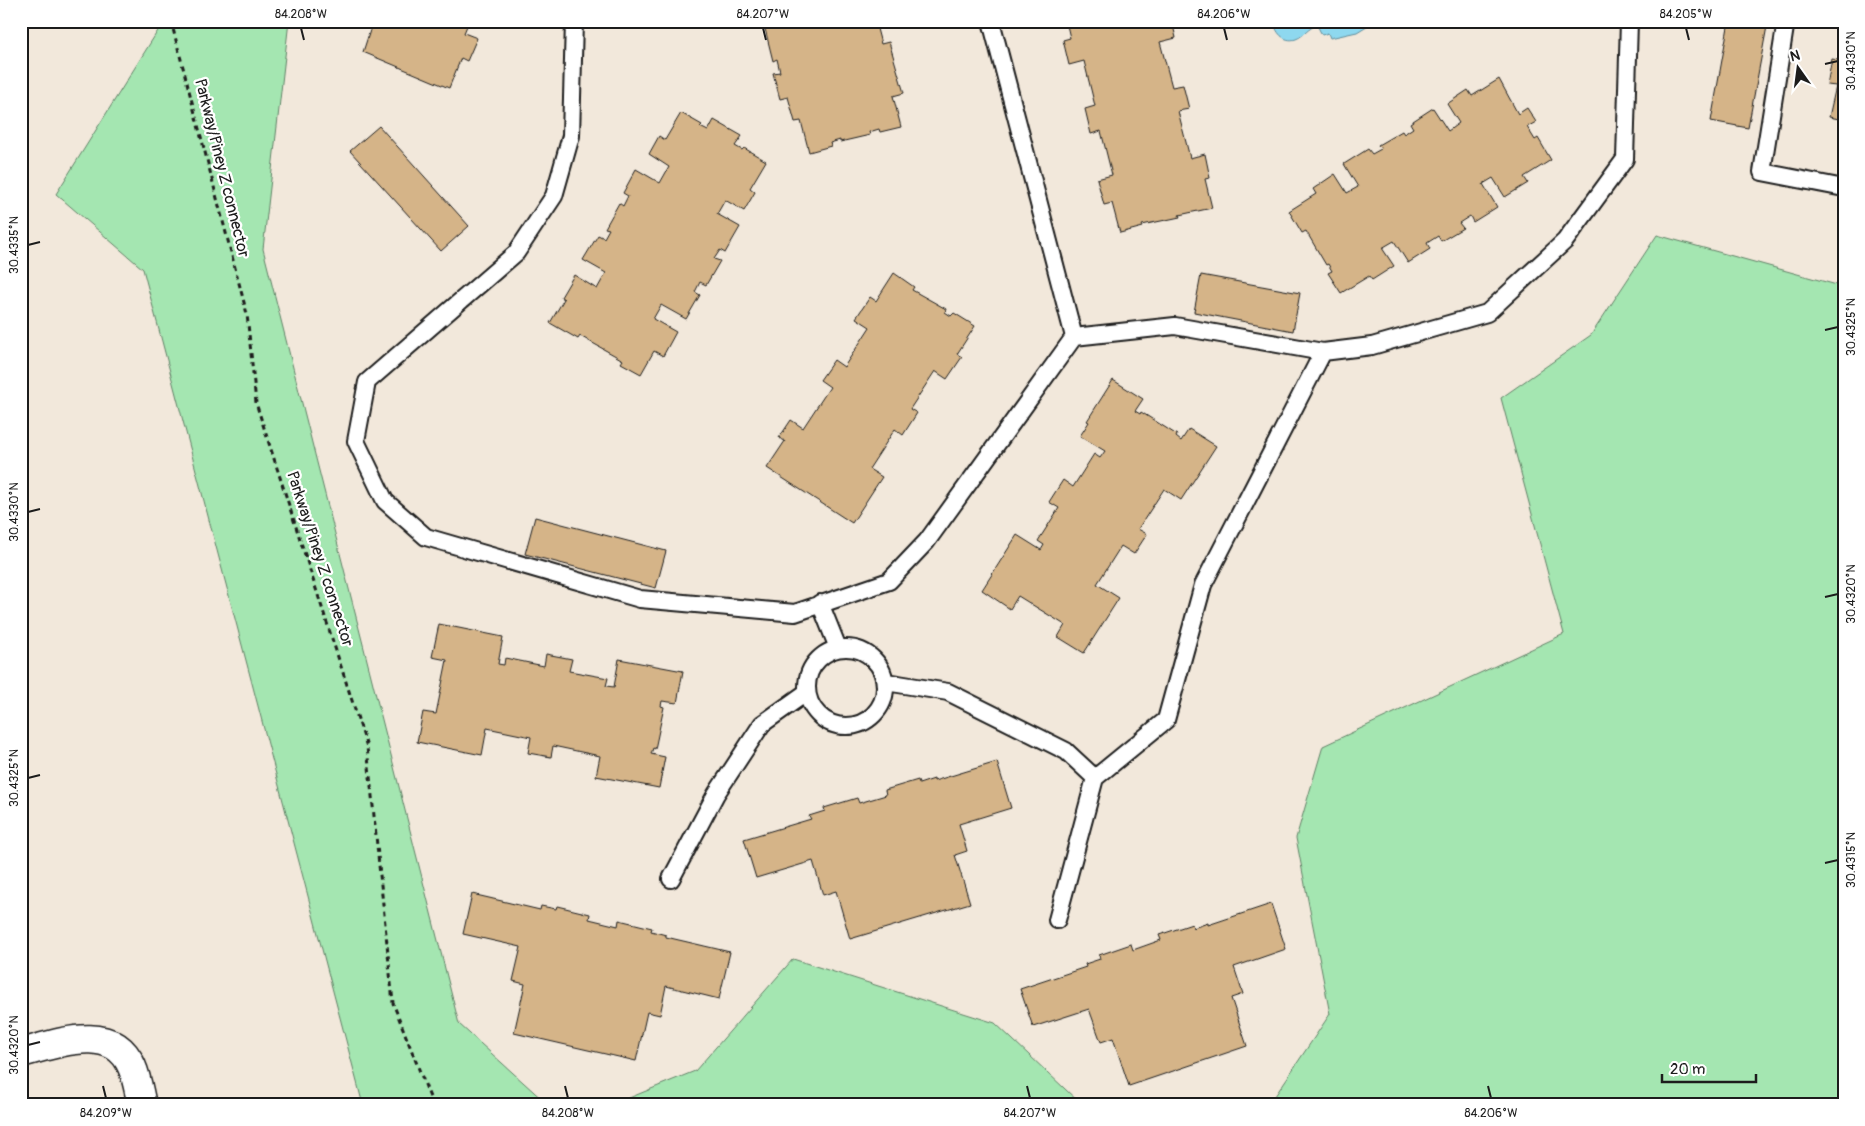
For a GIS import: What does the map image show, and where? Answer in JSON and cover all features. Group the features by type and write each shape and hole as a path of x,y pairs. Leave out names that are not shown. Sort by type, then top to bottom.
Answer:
{"street":[{"path":"21,1053 82,1038 102,1040 120,1050 132,1066 142,1105"}],"lane":[{"path":"574,21 572,26 571,136 554,196 516,253 367,382 356,441 385,501 426,537 640,599 795,612 889,581 927,541 1074,337 1175,326 1323,352 1372,346 1487,313 1565,241 1625,159 1629,21"},
{"path":"991,21 1074,337"},
{"path":"1786,21 1762,172 1844,188"},
{"path":"1057,920 1095,778 1166,720 1203,585 1323,352"},
{"path":"820,603 838,648"},
{"path":"851,647 864,651 874,658 882,669 886,682 885,695 880,708 870,718 851,726 831,724 819,716 811,705 807,692 807,680 810,669 817,659 838,648 851,647"},
{"path":"886,682 948,692 1066,751 1095,778"},
{"path":"671,879 716,794 762,724 807,692"}],"path":[{"name":"Parkway/Piney Z connector","path":"171,21 247,314 256,403 367,748 393,1003 433,1105"}],"green space":[{"path":"164,21 289,21 263,249 459,1024 545,1102 558,1105 363,1105 143,269 56,194"},
{"path":"1657,235 1844,287 1844,1105 1269,1105 1330,1014 1296,838 1323,746 1564,634 1501,398 1591,335"},
{"path":"793,959 995,1023 1082,1105 612,1105 695,1071"}],"water":[{"path":"1274,21 1375,21 1357,32 1330,38 1328,33 1322,35 1317,25 1299,38 1292,40 1284,38 1278,33"}],"building":[{"path":"373,21 469,21 464,33 477,38 467,61 461,58 449,88 363,52"},
{"path":"781,21 875,21 881,44 889,42 904,93 893,96 901,127 880,132 879,129 869,132 870,135 840,142 840,140 830,143 831,146 809,152 801,121 795,122 788,97 780,99 773,73 780,72 777,59 773,61 765,29 782,24"},
{"path":"1066,21 1172,21 1176,38 1160,42 1172,87 1183,85 1189,109 1178,111 1190,158 1205,154 1210,178 1205,179 1212,208 1142,225 1143,227 1120,233 1112,203 1104,205 1097,179 1112,175 1101,131 1091,134 1085,109 1095,106 1084,61 1069,65 1063,40 1070,38"},
{"path":"1729,21 1768,21 1748,128 1711,121"},
{"path":"1832,59 1844,61 1844,120 1829,117 1836,86 1827,85"},
{"path":"1499,79 1518,114 1527,108 1536,122 1527,127 1535,140 1538,138 1551,160 1524,177 1528,183 1505,197 1493,178 1483,184 1497,207 1473,222 1470,216 1459,223 1463,228 1441,241 1438,236 1427,243 1430,249 1408,263 1394,241 1382,248 1394,266 1372,280 1369,276 1341,293 1328,273 1332,271 1328,264 1326,265 1306,231 1302,233 1289,211 1316,194 1313,189 1335,174 1347,193 1358,187 1344,164 1368,149 1372,154 1381,149 1378,145 1402,131 1404,134 1413,128 1410,123 1433,108 1448,131 1459,123 1447,104 1468,90 1472,96"},
{"path":"681,113 702,125 700,127 708,131 714,120 742,136 735,146 742,150 744,148 766,161 750,188 755,192 744,211 725,200 717,214 740,227 725,253 720,250 714,259 720,261 706,285 700,282 695,292 700,295 686,319 661,305 653,319 676,332 663,356 654,351 641,374 621,363 623,360 580,336 578,339 550,323 564,299 561,297 574,275 597,289 606,273 583,260 598,235 604,238 609,229 605,228 619,203 623,206 628,196 623,193 636,169 660,183 669,167 649,154 659,136 665,140"},
{"path":"379,126 469,226 441,251 350,151"},
{"path":"894,273 914,287 912,290 946,309 945,312 951,316 954,313 975,326 957,354 962,357 947,379 935,371 910,409 917,413 903,435 895,429 869,469 882,477 852,523 767,468 785,441 779,438 791,420 803,428 830,387 820,380 834,360 844,367 870,327 856,318 870,297 876,301"},
{"path":"1201,275 1300,293 1293,331 1194,312"},
{"path":"1113,380 1143,399 1135,411 1140,414 1141,412 1177,435 1176,437 1181,441 1189,429 1216,446 1181,500 1164,489 1138,529 1147,534 1134,554 1121,546 1097,584 1119,598 1084,653 1058,637 1065,625 1018,596 1010,609 982,590 1017,535 1041,550 1044,545 1038,541 1059,508 1049,502 1063,480 1073,487 1094,454 1100,458 1105,451 1080,436 1089,422 1087,421"},
{"path":"535,517 666,551 656,588 525,554"},
{"path":"439,624 503,637 498,664 504,665 505,658 544,666 546,654 572,659 569,671 608,678 606,686 614,687 619,659 683,671 677,703 662,701 661,706 664,707 655,749 653,748 651,754 665,757 659,788 596,776 600,756 553,746 551,757 528,753 531,737 487,728 482,755 417,742 423,712 436,714 447,660 432,657"},
{"path":"997,762 1011,808 959,824 967,851 955,855 970,903 850,939 836,891 823,895 813,861 756,878 744,839 811,819 809,816 825,811 824,808 857,798 859,803 886,795 885,790 918,780 919,784 934,779 934,781"},
{"path":"472,894 540,910 541,906 556,909 557,906 590,914 589,919 618,926 619,920 652,928 651,931 666,935 666,937 730,952 719,999 666,986 660,1015 647,1012 636,1061 514,1033 525,984 513,981 521,947 463,934"},
{"path":"1271,904 1286,949 1234,967 1243,994 1231,998 1247,1046 1129,1086 1113,1038 1101,1042 1089,1009 1033,1027 1020,989 1086,967 1085,964 1100,959 1099,955 1131,944 1133,950 1161,940 1159,935 1192,924 1193,928 1208,923 1208,925"}]}
